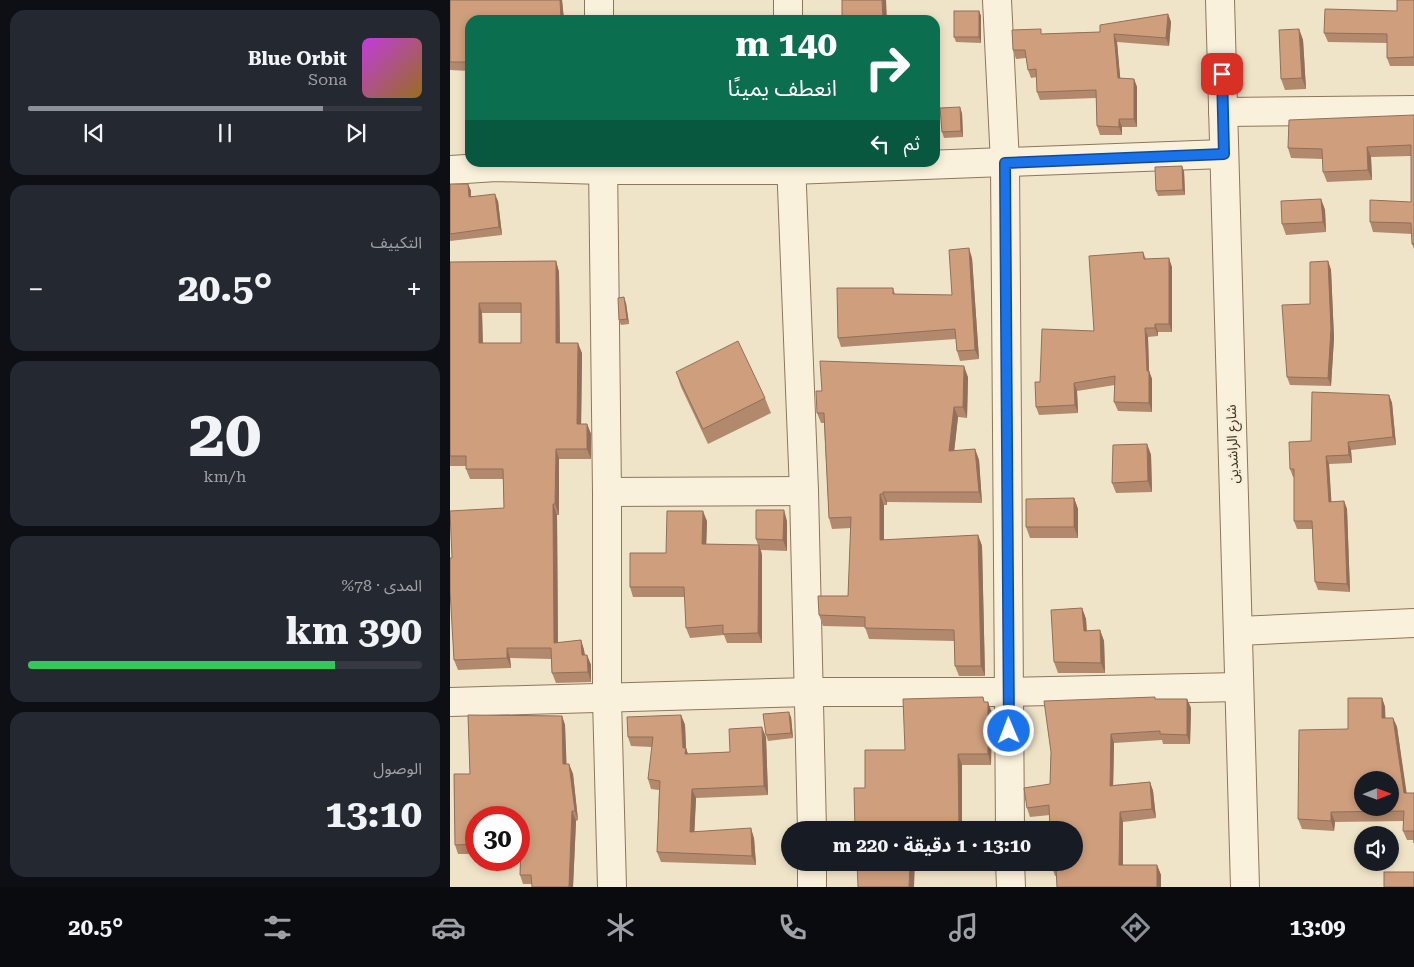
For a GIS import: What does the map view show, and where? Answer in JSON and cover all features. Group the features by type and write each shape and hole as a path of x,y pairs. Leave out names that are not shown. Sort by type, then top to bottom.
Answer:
{"street":[{"path":"599,0 599,15"},
{"path":"788,0 788,15"},
{"path":"997,0 1005,163 1010,821"},
{"name":"شارع الراشدين","path":"1220,0 1246,887"},
{"path":"1223,112 1414,110"},
{"path":"940,164 1224,154"},
{"path":"450,170 496,167"},
{"path":"603,167 607,492 606,699 612,887"},
{"path":"791,167 804,491 812,821"},
{"path":"607,492 804,491"},
{"path":"1238,631 1414,622"},
{"path":"450,702 810,692 1008,692 1239,687"},
{"path":"812,871 812,887"},
{"path":"1010,871 1011,887"}],"building":[{"path":"450,0 560,0 561,15 465,15 465,62 450,62"},
{"path":"842,0 882,0 883,15 842,15"},
{"path":"1397,0 1414,0 1414,57 1387,58 1387,34 1324,33 1325,9 1397,11"},
{"path":"954,11 979,11 979,37 954,37"},
{"path":"1168,14 1166,38 1114,34 1118,78 1134,79 1134,119 1119,119 1119,127 1097,126 1096,90 1037,92 1036,69 1028,70 1025,50 1013,50 1012,30 1041,29 1041,34 1100,32 1100,25"},
{"path":"1299,29 1302,78 1281,79 1279,30"},
{"path":"960,107 961,131 942,132 940,108"},
{"path":"1414,115 1414,244 1412,244 1411,223 1370,222 1370,200 1411,202 1411,145 1367,147 1368,170 1323,172 1322,149 1288,148 1289,120"},
{"path":"1182,166 1183,190 1156,191 1155,167"},
{"path":"450,184 468,184 469,197 495,194 499,227 450,234"},
{"path":"1321,199 1323,222 1282,224 1281,201"},
{"path":"969,248 975,350 957,351 955,329 838,338 837,288 893,288 893,294 952,295 949,250"},
{"path":"1143,252 1144,259 1169,258 1169,324 1155,324 1155,328 1145,328 1147,371 1149,371 1149,403 1114,402 1115,376 1074,383 1075,405 1036,407 1035,382 1040,382 1042,329 1094,331 1089,256"},
{"path":"556,261 556,343 578,343 577,424 587,424 587,449 556,449 555,504 553,504 554,643 581,640 582,655 587,655 588,672 552,673 551,648 507,648 507,658 454,660 450,590 450,558 452,558 450,511 504,508 503,469 466,469 466,456 450,456 450,262","holes":["479,303 521,303 521,343 479,343"]},
{"path":"1328,261 1331,329 1328,378 1287,377 1282,305 1310,304 1310,262"},
{"path":"624,297 627,319 619,320 618,298"},
{"path":"738,341 765,398 703,429 676,372"},
{"path":"820,361 964,366 963,407 954,407 949,451 975,449 979,492 883,492 883,494 880,494 880,540 978,535 981,666 955,666 954,630 865,628 865,617 819,615 818,596 848,596 851,517 829,518 824,413 817,413 816,391 822,391"},
{"path":"1312,392 1389,395 1393,437 1348,442 1349,455 1326,456 1329,502 1344,501 1347,584 1315,582 1312,521 1294,521 1294,469 1290,469 1289,442 1311,441"},
{"path":"1147,444 1148,481 1112,483 1113,445"},
{"path":"1074,498 1074,527 1026,527 1026,499"},
{"path":"756,510 784,510 783,540 756,539"},
{"path":"667,511 703,511 702,544 759,545 758,633 723,634 723,625 686,628 684,587 630,587 630,553 666,553"},
{"path":"1082,608 1084,631 1100,630 1101,663 1054,662 1051,610"},
{"path":"983,697 984,702 988,702 988,754 958,754 959,821 855,821 854,788 865,788 865,750 905,750 903,699"},
{"path":"1155,697 1155,699 1187,699 1187,735 1160,734 1160,731 1111,734 1110,786 1150,782 1152,809 1120,812 1119,865 1157,865 1157,887 1057,887 1056,871 1083,871 1083,821 1050,821 1049,805 1027,808 1024,788 1050,784 1051,752 1044,701"},
{"path":"1348,698 1382,698 1382,718 1393,718 1404,793 1414,793 1414,831 1403,831 1404,811 1399,811 1399,771 1354,771 1354,812 1331,812 1331,821 1298,819 1299,730 1348,729"},
{"path":"789,712 791,733 766,735 763,714"},
{"path":"468,715 562,716 563,764 569,764 575,811 572,811 569,887 532,887 531,875 520,875 520,871 530,871 530,806 465,806 465,845 455,845 454,774 470,774"},
{"path":"681,715 683,748 686,748 685,754 730,752 729,729 762,727 764,786 692,789 690,832 751,828 752,856 657,852 660,781 648,779 653,737 628,737 627,717"},
{"path":"857,871 910,871 909,887 858,887"},
{"path":"1384,872 1414,872 1414,887 1384,887"}],"route":[{"path":"1009,731 1005,163 1224,154 1222,74"}]}
